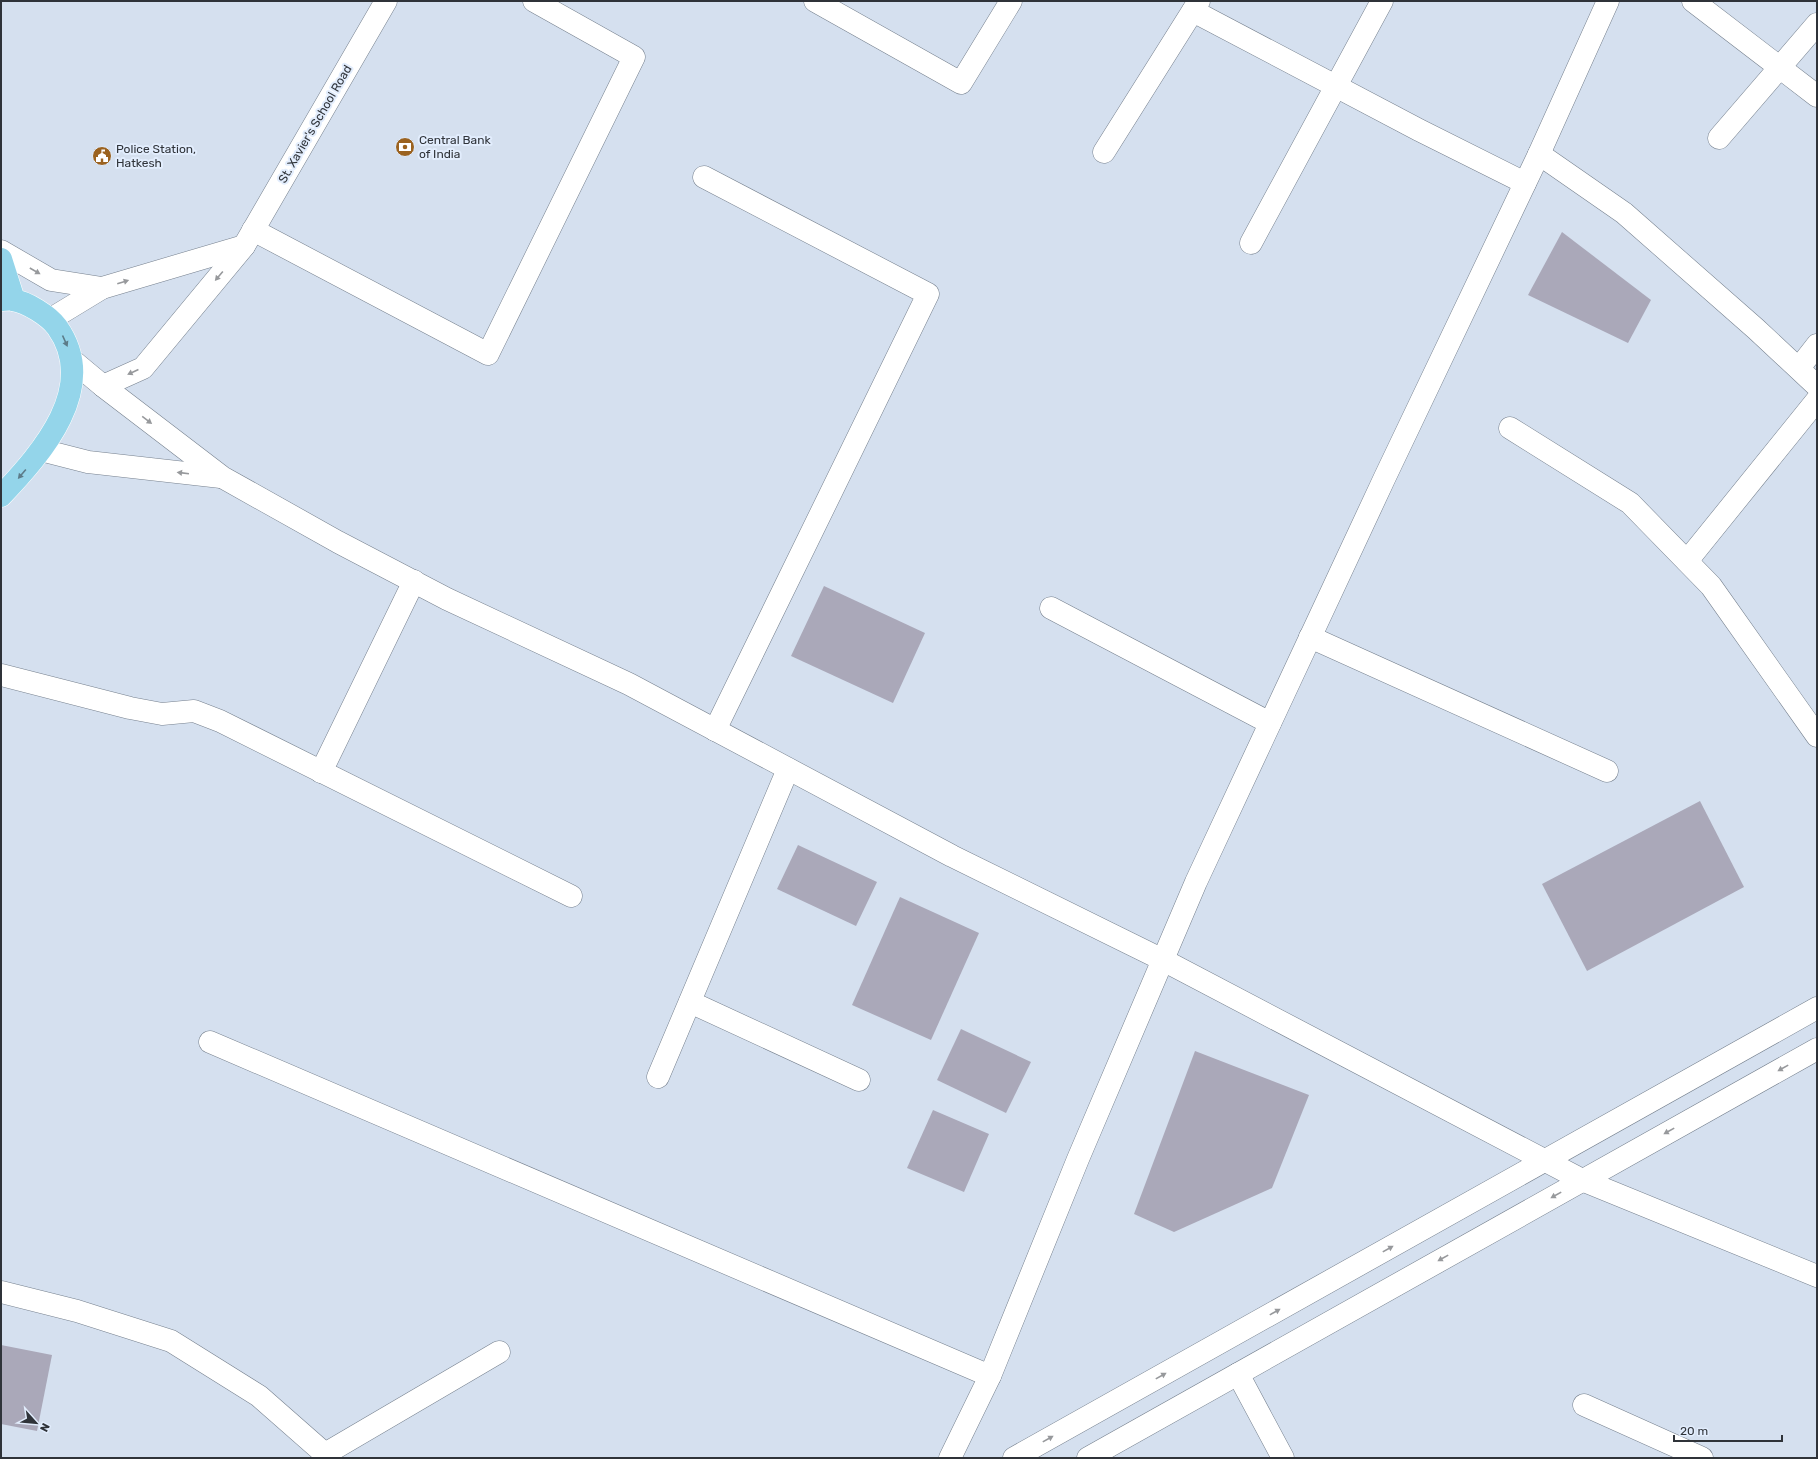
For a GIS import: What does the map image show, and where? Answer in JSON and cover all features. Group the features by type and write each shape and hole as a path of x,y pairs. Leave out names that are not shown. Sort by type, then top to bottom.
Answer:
{"main road":[{"path":"1,258 7,300 51,318 65,338 73,361 71,391 59,421 41,450 1,496"}],"street":[{"name":"St. Xavier's School Road","path":"102,386 143,368 248,238 386,1"},
{"path":"51,318 102,288 248,238 488,354 634,57 534,1"},
{"path":"815,1 961,83 1011,1"},
{"path":"1251,243 1337,87 1382,1"},
{"path":"950,1458 990,1376 1078,1159 1196,882 1310,637 1539,154 1608,1"},
{"path":"1693,1 1817,96"},
{"path":"1104,152 1196,6 1337,87 1524,183"},
{"path":"1719,138 1817,24"},
{"path":"1539,154 1624,213 1756,329 1817,386"},
{"path":"704,177 928,294 715,730"},
{"path":"1,251 52,280 102,288"},
{"path":"1799,368 1817,344"},
{"path":"73,361 102,386 222,477 338,542 414,582 447,599 629,684 952,856 1163,960 1582,1180 1817,1276"},
{"path":"1686,561 1817,400"},
{"path":"1510,428 1630,503 1711,586 1817,736"},
{"path":"41,450 88,462 222,477"},
{"path":"321,772 414,582"},
{"path":"1051,608 1270,723"},
{"path":"1310,637 1607,771"},
{"path":"1,675 136,709 162,714 194,711 220,721 571,896"},
{"path":"658,1077 788,769"},
{"path":"690,1002 859,1080"},
{"path":"1014,1458 1817,1008"},
{"path":"210,1042 990,1376"},
{"path":"1088,1458 1817,1049"},
{"path":"1,1292 77,1311 171,1341 259,1396 326,1456 499,1352"},
{"path":"1238,1374 1283,1458"},
{"path":"1584,1405 1702,1458"}],"building":[{"path":"1562,232 1651,300 1628,343 1528,295"},
{"path":"824,586 925,633 893,703 791,656"},
{"path":"1700,801 1744,887 1587,971 1542,884"},
{"path":"798,845 877,882 856,926 777,889"},
{"path":"900,897 979,933 931,1040 852,1005"},
{"path":"961,1029 1031,1062 1006,1113 937,1080"},
{"path":"1195,1051 1309,1095 1272,1188 1174,1232 1134,1214"},
{"path":"933,1110 989,1134 964,1192 907,1168"},
{"path":"1,1345 52,1355 37,1431 1,1424"}],"place":[{"name":"Central Bank of India","path":"405,147"},
{"name":"Police Station, Hatkesh","path":"102,156"}]}
